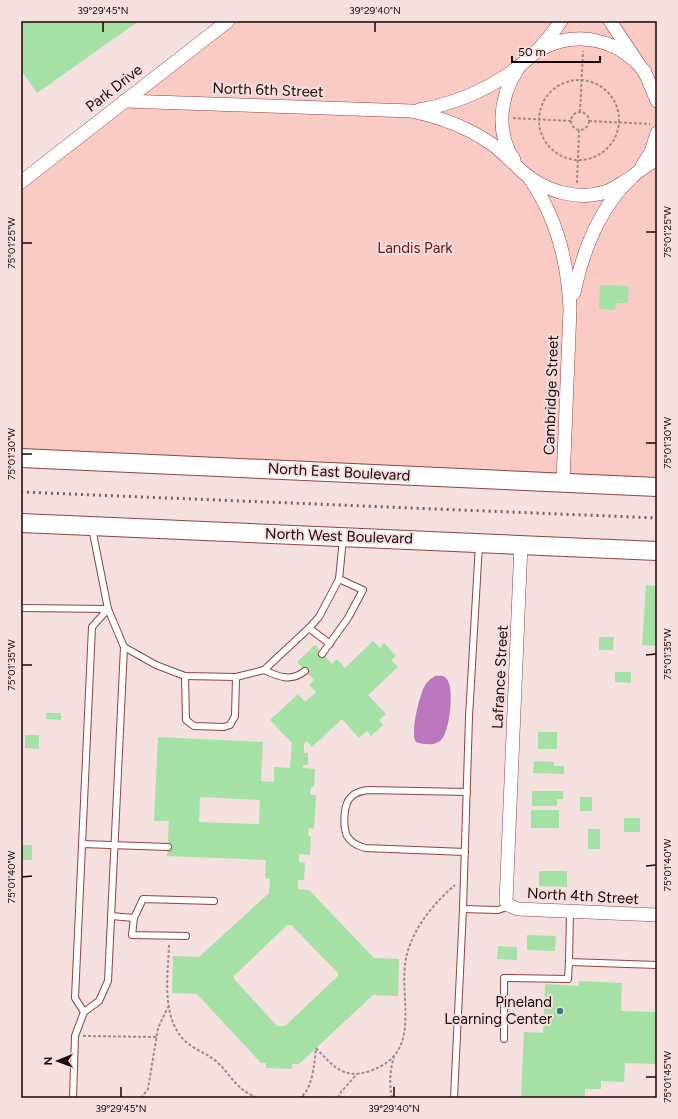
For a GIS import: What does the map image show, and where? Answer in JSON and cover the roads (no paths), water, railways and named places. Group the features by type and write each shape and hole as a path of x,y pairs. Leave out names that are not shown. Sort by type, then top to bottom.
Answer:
{"main road":[{"name":"North East Boulevard","path":"21,458 657,487"},
{"name":"North West Boulevard","path":"21,523 657,551"}],"street":[{"name":"Park Drive","path":"21,182 228,21"},
{"name":"Cambridge Street","path":"561,21 534,54 518,70 510,83 504,98 502,118 507,145 512,156 543,199 561,244 568,271 570,309 563,482"},
{"path":"610,21 645,73 657,101"},
{"name":"North 6th Street","path":"124,101 411,111 434,107 469,96 492,84 534,54 559,42 584,39 604,42 617,48 629,56 657,85"},
{"name":"North 6th Street","path":"411,111 448,121 478,135 504,154 532,179 553,190 576,196 605,192 657,159"},
{"name":"Cambridge Street","path":"570,309 579,270 591,236 606,209 651,152 657,133"},
{"name":"Lafrance Street","path":"509,811 521,544"},
{"name":"North 4th Street","path":"509,811 505,897 510,906 518,909 657,915"}],"lane":[{"path":"73,1098 75,1036 84,1012 99,1000 108,981 124,647 108,609 92,526"},
{"path":"124,647 156,665 185,676 236,677 264,670 319,617 339,579 343,536"},
{"path":"454,1098 479,542"},
{"path":"322,654 348,618 363,590 339,579"},
{"path":"21,608 108,609"},
{"path":"84,1012 75,998 92,626 108,609"},
{"path":"309,628 330,644"},
{"path":"264,670 284,678 299,676 305,671"},
{"path":"185,676 186,720 194,726 224,727 230,725 235,716 236,677"},
{"path":"465,852 365,848 355,845 347,836 345,822 346,808 349,798 357,792 374,790 467,792"},
{"path":"82,844 168,847"},
{"path":"186,936 132,935 134,918 143,899 214,901"},
{"path":"463,909 498,910 510,906"},
{"path":"504,1039 504,978 568,978 570,912"},
{"path":"111,916 134,918"},
{"path":"569,962 657,965"}],"railway":[{"path":"21,492 657,518"}],"place":[{"name":"Pineland Learning Center","path":"560,1011"}],"park label":[{"name":"Landis Park","path":"415,248"}]}
